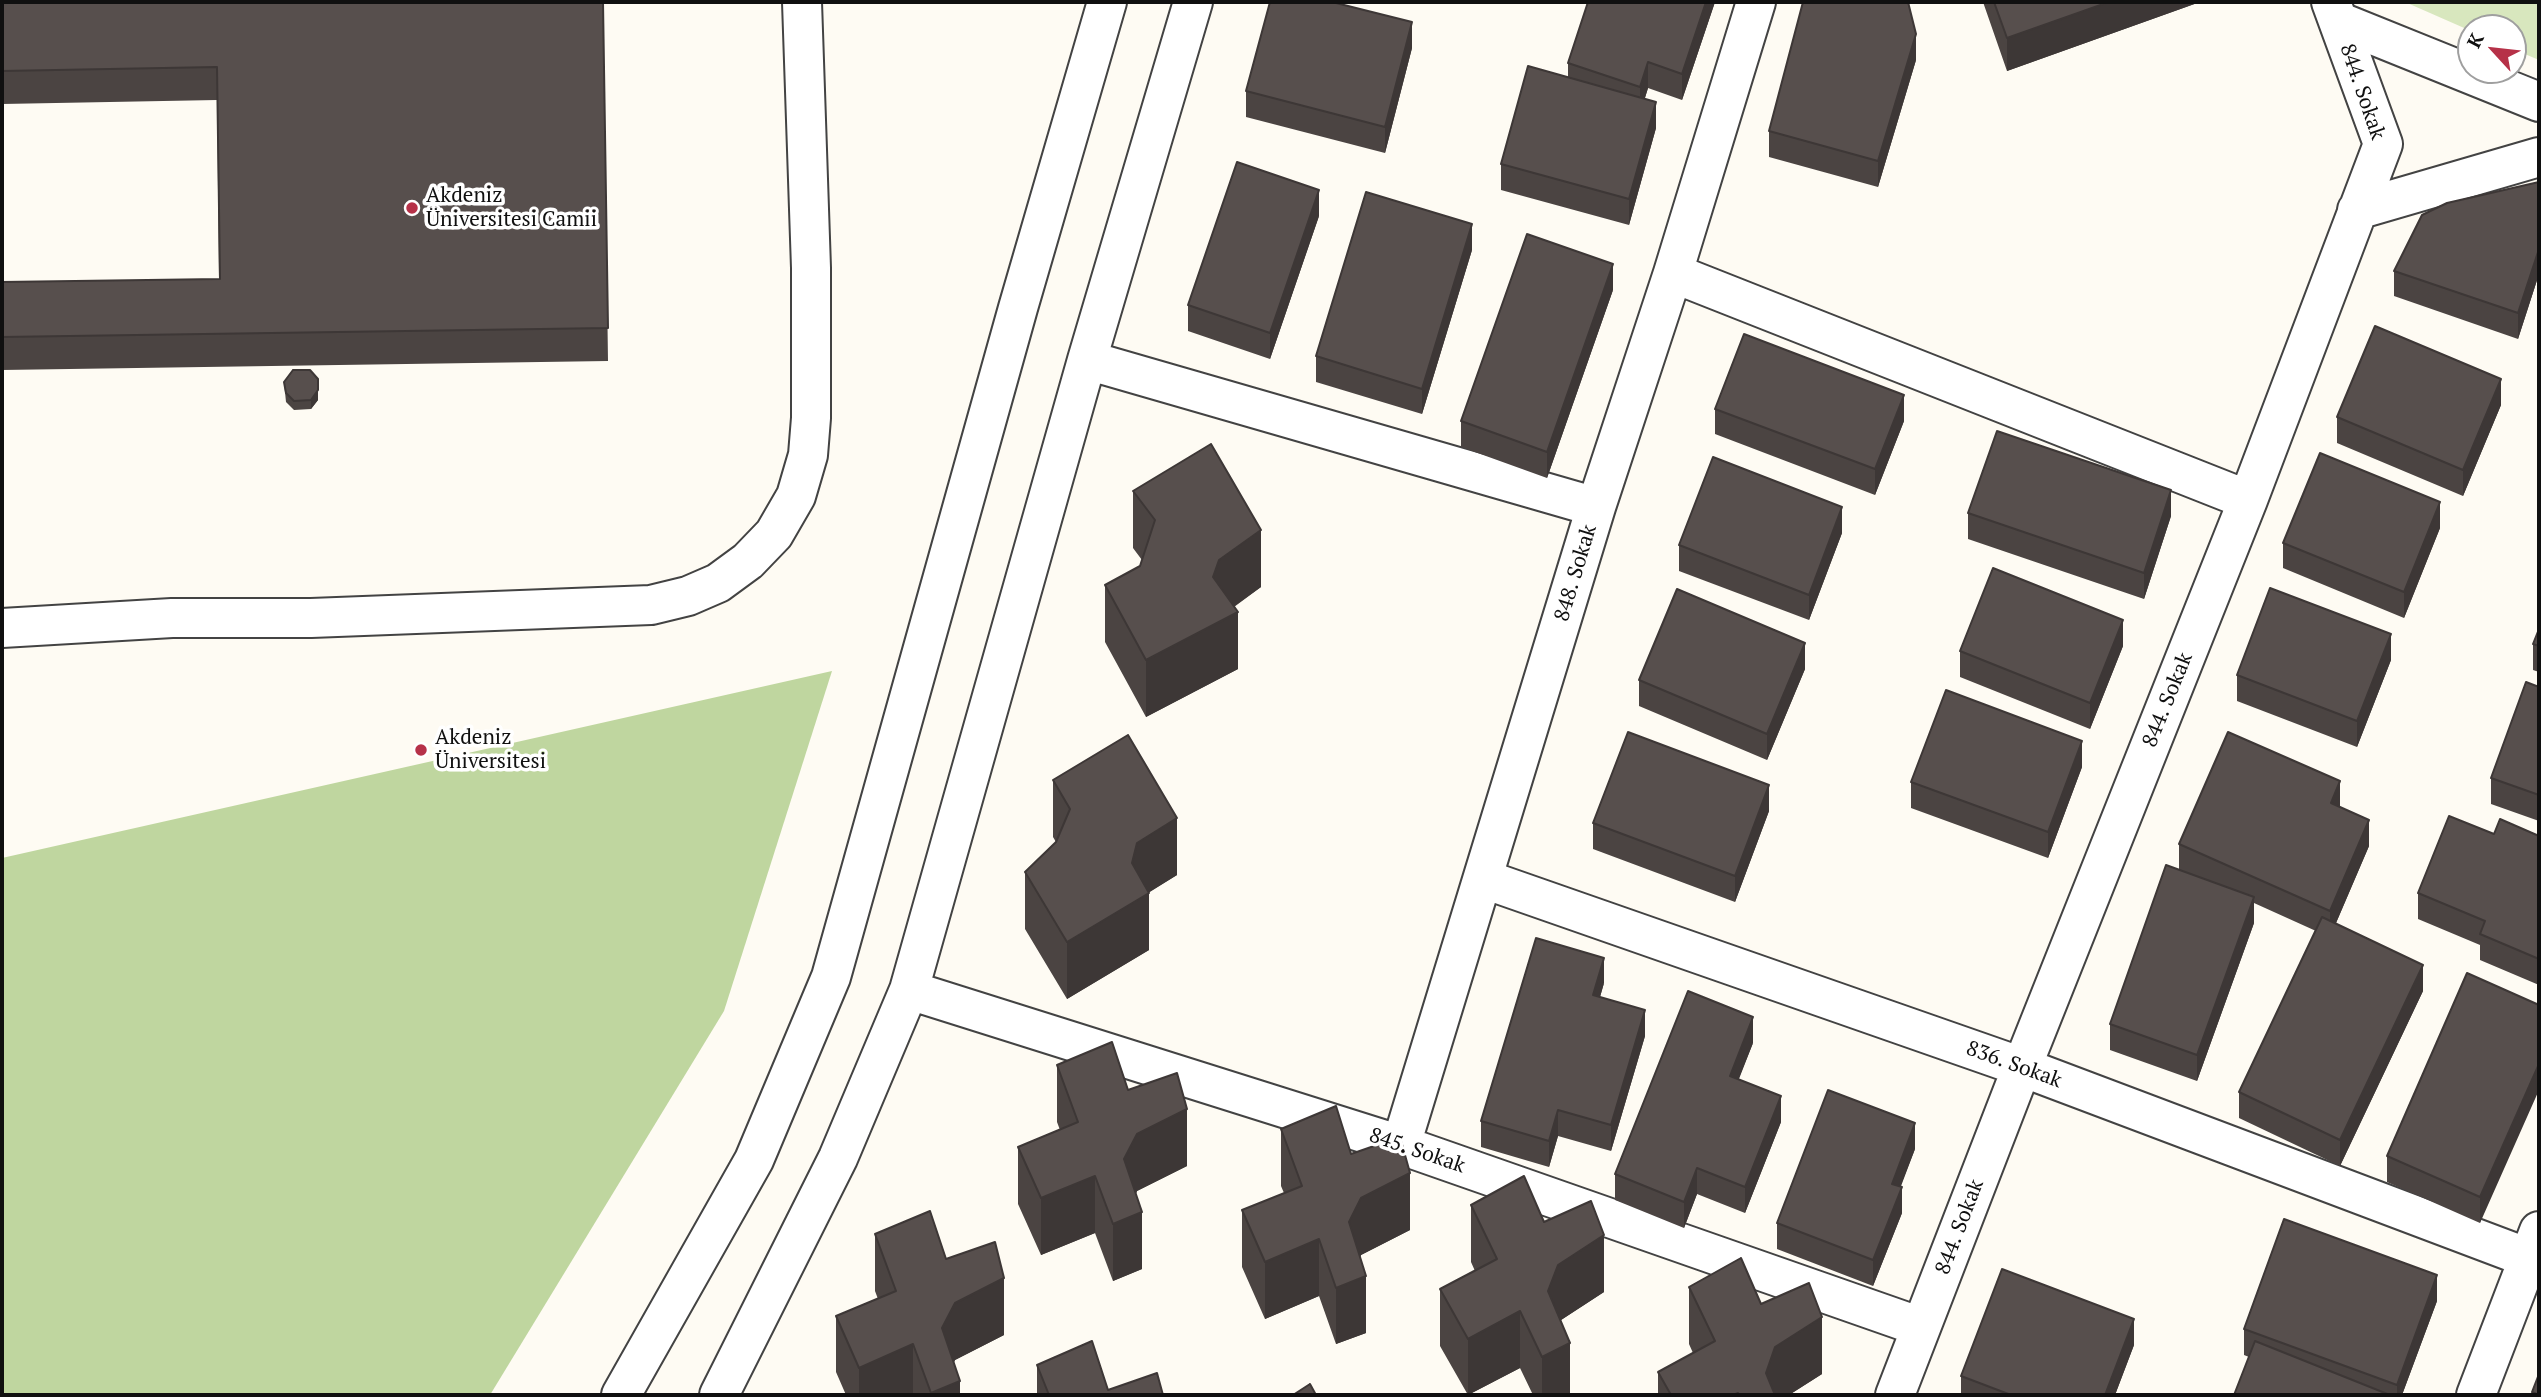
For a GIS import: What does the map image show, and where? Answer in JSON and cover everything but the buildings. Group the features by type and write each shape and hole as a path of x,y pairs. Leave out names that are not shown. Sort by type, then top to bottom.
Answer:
{"street":[{"path":"2,628 172,618 311,618 651,605 688,596 708,587 748,561 774,534 796,496 808,455 811,418 811,268 802,2"},
{"path":"621,1395 754,1160 831,977 1014,321 1107,2"},
{"path":"719,1395 838,1158 909,990 1087,360 1194,2"},
{"name":"848. Sokak","path":"1401,1144 1596,507 1673,273 1756,2"},
{"path":"2334,11 2539,102"},
{"name":"844. Sokak","path":"1895,1395 2022,1067 2248,500 2383,144 2334,11"},
{"path":"2357,210 2539,157"},
{"path":"1673,273 2248,500"},
{"path":"1087,360 1596,507"},
{"name":"836. Sokak","path":"1483,879 2536,1250"},
{"name":"845. Sokak","path":"909,990 1401,1144 1921,1326"},
{"path":"2476,1395 2536,1250"}],"green space":[{"path":"2405,2 2539,2 2539,60 2527,55 2527,14 2457,14 2457,25"},
{"path":"832,671 724,1011 490,1395 2,1395 2,858"}],"place":[{"name":"Akdeniz Üniversitesi Camii","path":"412,208"},
{"name":"Akdeniz Üniversitesi","path":"421,750"}]}
